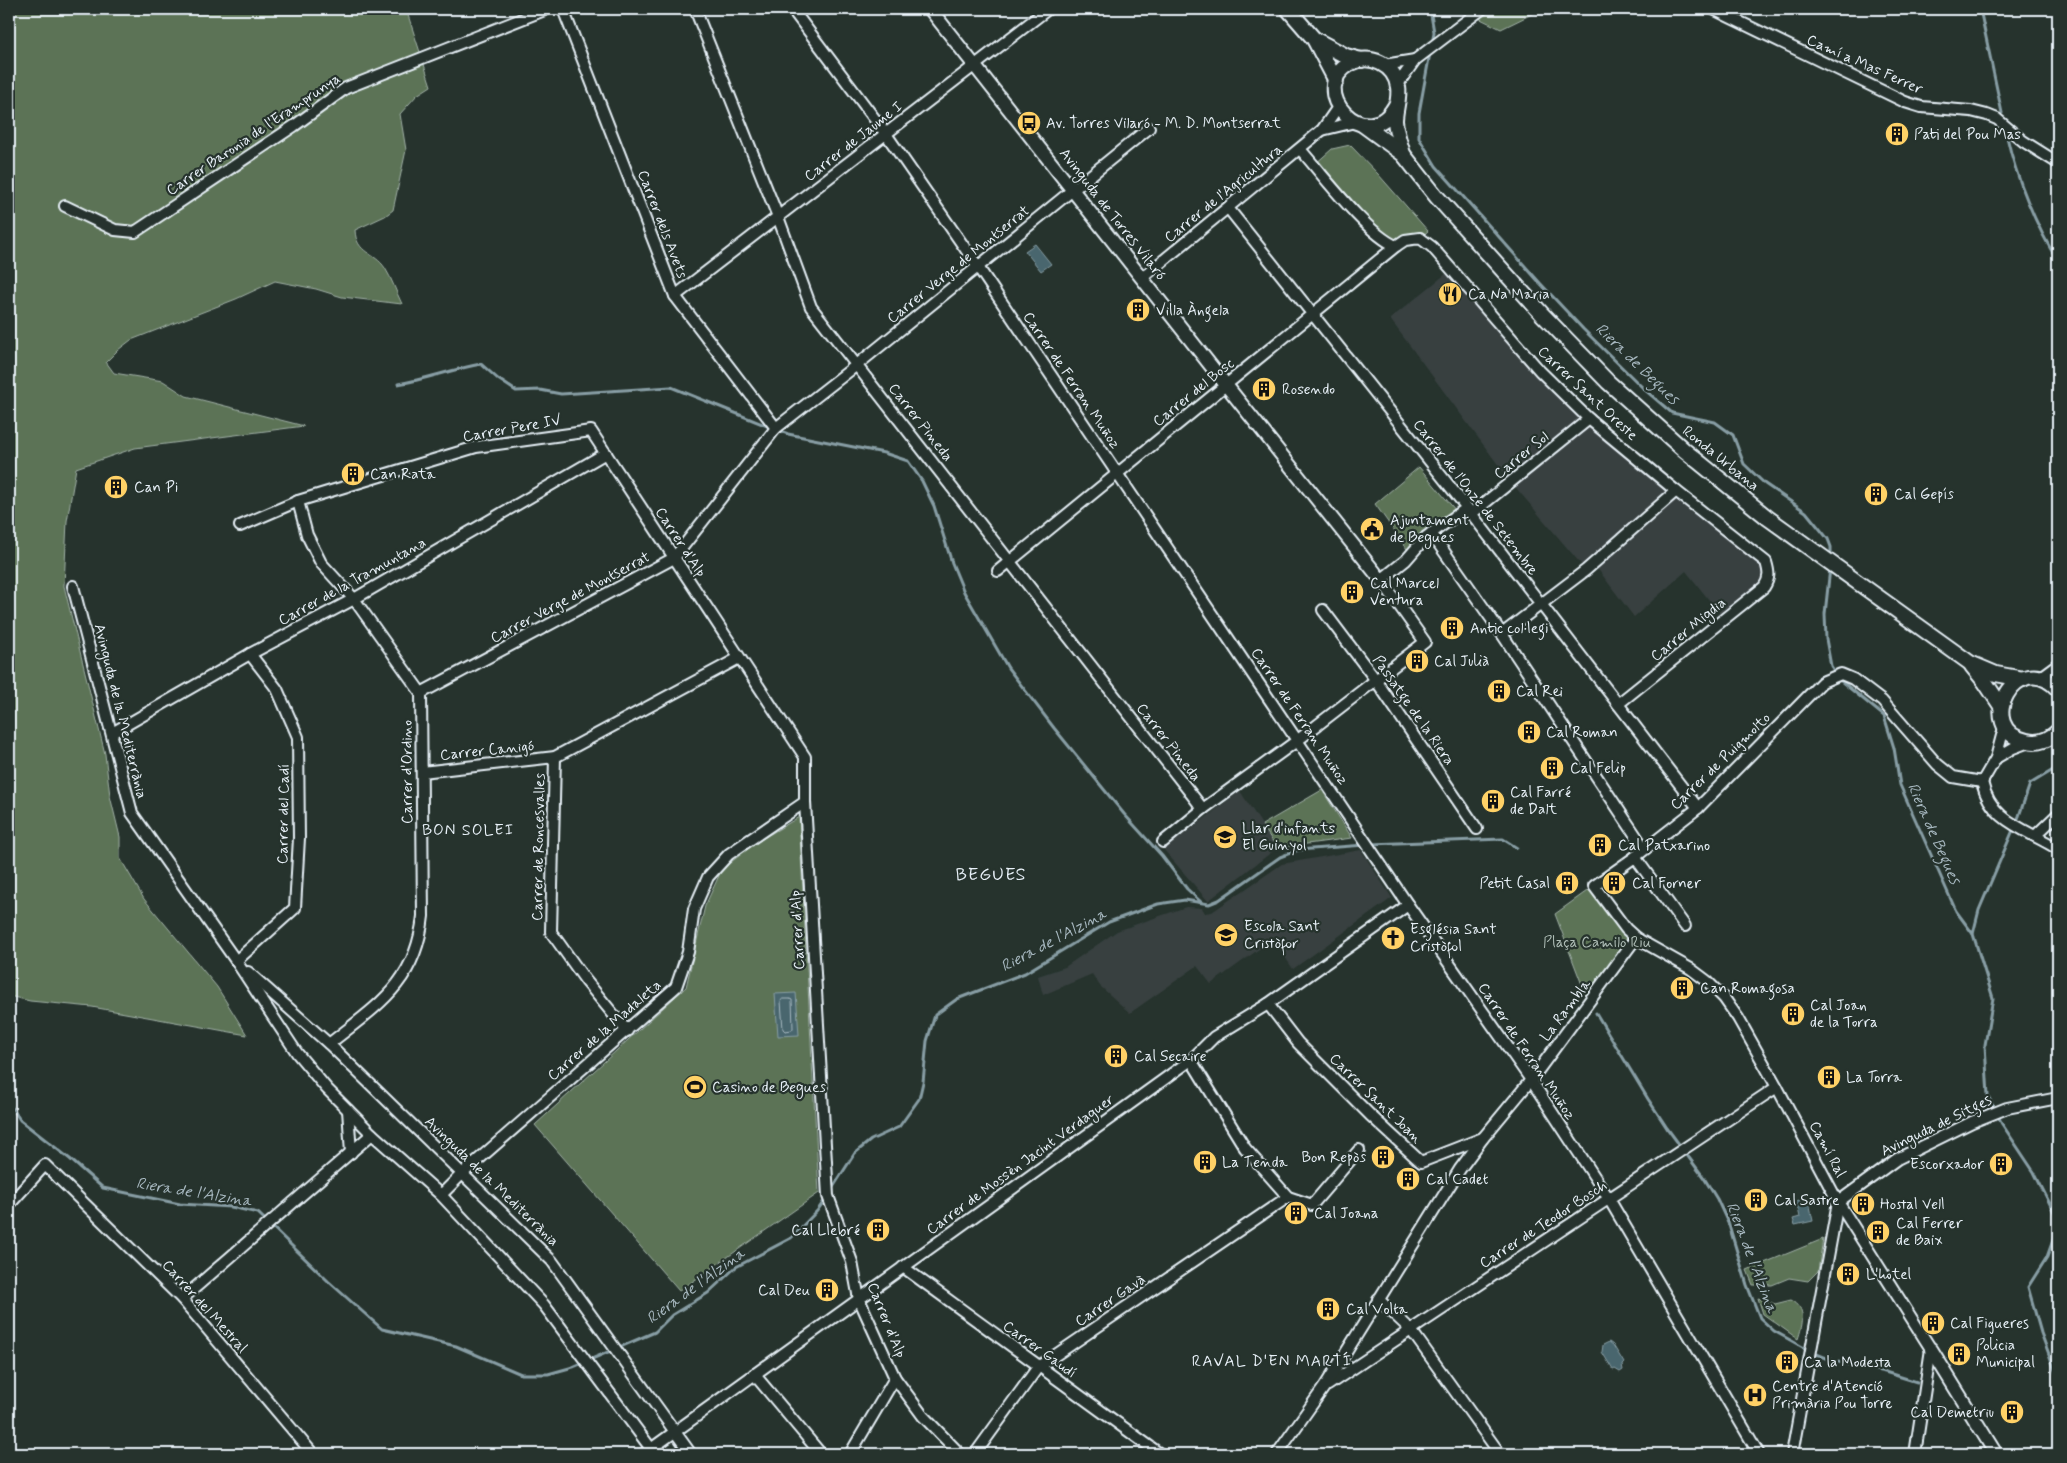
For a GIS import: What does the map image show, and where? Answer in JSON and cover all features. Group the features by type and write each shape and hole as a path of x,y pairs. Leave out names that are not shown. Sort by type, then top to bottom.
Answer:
{"main road":[{"path":"1288,9 1314,39 1336,80"},
{"path":"1314,39 1346,56 1361,60 1373,60 1384,65 1394,76 1398,84"},
{"path":"1338,107 1334,94 1336,80 1347,66 1361,60"},
{"name":"Ronda Urbana","path":"1398,84 1396,130 1403,154"},
{"path":"1359,123 1374,123 1382,120 1389,115 1396,105"},
{"name":"Ronda Urbana","path":"1338,107 1345,116 1359,123 1403,154 1483,249 1542,314 1608,382 1684,450 1816,553 1970,663 1996,674 2023,679 2039,678"},
{"name":"Ronda Urbana","path":"1970,663 2001,706 2005,724"},
{"path":"2039,678 2049,681 2058,689"},
{"path":"2001,706 2008,690 2023,679"},
{"path":"2005,724 2015,736 2030,742 2052,742 2058,731"}],"street":[{"name":"Carrer Baronia de l'Eramprunya","path":"65,206 115,230 135,232 286,131 346,88 547,9"},
{"name":"Carrer dels Avets","path":"563,9 676,296 773,431"},
{"name":"Carrer Pineda","path":"695,9 778,217 811,307 858,364 1203,809"},
{"name":"Carrer de Ferran Muñoz","path":"792,9 886,134 978,267 1408,905 1530,1080 1609,1199 1759,1454"},
{"name":"Avinguda de Torres Vilaró","path":"930,9 1382,580"},
{"name":"Carrer de Jaume I","path":"676,296 1048,9"},
{"path":"1398,84 1415,60 1482,9"},
{"name":"Camí a Mas Ferrer","path":"1713,9 1905,102 1921,107 1979,113 1997,119 2023,141 2058,163"},
{"path":"1384,65 1415,60"},
{"name":"Carrer de l'Agricultura","path":"1142,278 1322,130 1338,107"},
{"name":"Carrer de l'Agricultura","path":"1322,130 1359,123"},
{"name":"Carrer Verge de Montserrat","path":"421,693 674,558 773,431 784,421 858,364 1149,128"},
{"path":"1300,149 1366,222 1387,242 1396,246"},
{"name":"Carrer de l'Onze de Setembre","path":"1228,208 1469,511 1698,808"},
{"name":"Carrer Sant Oreste","path":"1396,246 1405,240 1420,238 1432,247 1540,371 1589,419 1766,562 1769,572"},
{"name":"Carrer del Bosc","path":"998,571 1396,246"},
{"name":"Carrer Sol","path":"1382,580 1406,560 1426,537 1469,511 1589,419"},
{"name":"Carrer d'Alp","path":"591,431 738,658 805,757 805,802 828,1196 852,1262 859,1299 895,1378 923,1416 960,1454"},
{"name":"Carrer Pere IV","path":"240,526 298,501 476,447 591,431"},
{"name":"Carrer de la Tramuntana","path":"112,733 250,654 354,599 606,453"},
{"path":"1502,634 1586,570 1676,491"},
{"path":"298,501 307,534 321,563 354,599 421,693"},
{"path":"1432,534 1502,634 1644,848"},
{"name":"Carrer Migdia","path":"1618,704 1754,596 1768,581 1769,572"},
{"path":"1163,842 1203,809 1298,740 1425,642 1382,580"},
{"name":"Avinguda de la Mediterrània","path":"73,586 132,813 236,961 297,1053 327,1089 372,1134 441,1195 544,1305 650,1452"},
{"name":"Passatge de la Riera","path":"1323,610 1375,679 1477,829"},
{"name":"Carrer del Cadí","path":"236,961 294,908 299,838 298,737 277,689 250,654"},
{"name":"Carrer de Roncesvalles","path":"626,1031 586,981 551,932 555,757 738,658"},
{"path":"2039,678 2058,664"},
{"name":"Carrer de Puigmolto","path":"1594,886 1698,808 1822,682 1841,674 1853,679 1882,701 1937,764 1953,776 1982,782"},
{"name":"Carrer d'Ordino","path":"329,1044 396,988 414,958 421,932 423,916 421,693"},
{"path":"2005,724 1996,758 1982,782 1989,802 1995,811 2007,820 2058,849"},
{"path":"1996,758 2013,748 2030,742"},
{"name":"Carrer Canigó","path":"422,772 555,757"},
{"name":"Carrer de la Madaleta","path":"441,1195 676,987 688,952 694,909 708,877 729,854 805,802"},
{"path":"2035,836 2058,814"},
{"path":"1635,857 1685,926"},
{"name":"Camí Ral","path":"1594,886 1626,929 1636,938 1691,969 1716,989 1738,1018 1838,1202 1932,1349 1996,1454"},
{"name":"Carrer de Mossèn Jacint Verdaguer","path":"650,1452 754,1374 1191,1060 1214,1037 1268,1004 1408,905"},
{"name":"La Rambla","path":"1278,1454 1325,1386 1460,1169 1530,1080 1636,938"},
{"name":"Avinguda de la Mediterrània","path":"236,961 329,1044 552,1261 691,1454"},
{"name":"Carrer Sant Joan","path":"1268,1004 1298,1043 1421,1162 1483,1138"},
{"path":"1191,1060 1245,1148 1288,1197 1312,1204 1359,1150"},
{"name":"Carrer de Teodor Bosch","path":"1325,1386 1777,1087"},
{"name":"Avinguda de Sitges","path":"1838,1202 1897,1159 1983,1116 2007,1108 2058,1098"},
{"path":"348,1110 351,1153"},
{"path":"182,1299 372,1134"},
{"name":"Carrer del Mestral","path":"9,1205 45,1165 182,1299 313,1454"},
{"name":"Carrer Gavà","path":"975,1454 1038,1367 1288,1197"},
{"path":"1792,1454 1838,1202"},
{"name":"Carrer Gaudí","path":"903,1267 1160,1454"},
{"path":"1378,1299 1411,1330 1500,1454"},
{"path":"1915,1454 1932,1349"},
{"path":"754,1374 821,1454"},
{"path":"850,1454 895,1378"}],"shaded area":[{"path":"1452,269 1540,371 1766,562 1768,581 1725,620 1686,571 1634,617 1594,564 1586,570 1511,482 1390,319"},
{"name":"Llar d'infants El Guinyol","path":"1240,791 1277,848 1208,901 1164,850"},
{"name":"Escola Sant Cristòfor","path":"1361,850 1392,898 1293,969 1273,939 1211,984 1197,966 1130,1013 1100,986 1092,974 1043,995 1038,976 1065,967 1117,931 1186,907 1202,908 1205,913 1212,912 1282,864"}],"green space":[{"path":"9,9 406,9 431,86 417,95 400,114 406,150 393,210 385,216 355,230 356,238 362,248 385,268 402,304 342,297 316,289 275,281 236,299 131,340 106,362 114,373 163,381 186,396 304,426 135,448 76,468 67,521 64,586 105,754 110,796 120,837 120,858 144,899 217,987 247,1035 92,1007 30,1001 9,996"},
{"path":"1460,9 1538,9 1538,11 1501,29"},
{"path":"1350,145 1428,231 1420,238 1387,242 1314,165 1332,149"},
{"path":"1419,467 1456,511 1407,549 1375,504"},
{"path":"1322,790 1352,838 1277,848 1262,825"},
{"name":"Casino de Begues","path":"799,817 819,1193 679,1291 535,1125 686,987 705,906 722,869 757,842"},
{"name":"Plaça Camilo Riu","path":"1594,886 1635,942 1589,1003 1555,914"},
{"path":"1823,1239 1818,1271 1808,1281 1789,1278 1772,1285 1753,1285 1747,1270"},
{"path":"1758,1298 1775,1304 1791,1300 1800,1307 1802,1317 1798,1339 1763,1314"}],"water":[{"path":"1035,244 1051,264 1041,271 1025,251"},
{"path":"796,993 799,1035 778,1036 775,994"},
{"path":"1808,1198 1813,1221 1795,1225 1793,1219 1800,1217 1796,1201"},
{"path":"1609,1342 1613,1345 1624,1363 1622,1365 1623,1370 1620,1372 1615,1369 1613,1370 1602,1352 1603,1345"}],"waterway":[{"name":"Riera de Begues","path":"1430,9 1434,32 1432,45"},
{"path":"1980,9 2002,113"},
{"name":"Riera de Begues","path":"1430,53 1419,113 1419,138 1436,166 1540,283 1583,329 1644,389 1672,413 1715,422 1733,435 1744,464 1765,484 1806,512 1828,539 1831,547 1831,559"},
{"path":"2007,137 2028,201 2042,233 2058,261"},
{"path":"398,384 481,364 516,391 540,390 561,394 671,387 772,428"},
{"path":"778,430 788,434 884,453 908,461 922,481 934,506 952,563 964,592 1008,668 1124,814 1162,856 1187,889 1201,902"},
{"name":"Riera de Begues","path":"1830,568 1825,614 1826,639 1831,666 1841,681 1884,716 1894,748 1900,785 1956,911 1973,934 1993,998 1985,1045 1988,1096 2002,1124 2034,1172 2058,1220"},
{"path":"1973,934 1979,910 2019,816 2030,784 2058,767"},
{"name":"Riera de l'Alzina","path":"1371,844 1503,839 1517,848"},
{"name":"Riera de l'Alzina","path":"830,1192 855,1153 871,1140 899,1127 919,1099 923,1082 927,1041 935,1015 957,999 1025,973 1109,922 1158,904 1185,900 1209,904 1219,900 1280,857 1298,850 1365,845"},
{"name":"Riera de l'Alzina","path":"1596,1013 1648,1099 1717,1199 1729,1225 1747,1285 1760,1318 1774,1331 1808,1350"},
{"name":"Riera de l'Alzina","path":"9,1103 20,1120 70,1159 103,1188 180,1204 231,1207 258,1213 328,1281 382,1329 456,1346 521,1374 548,1374 573,1367 655,1332 672,1315 708,1293 736,1267 791,1238 817,1211 827,1197"},
{"name":"Riera de Begues","path":"2058,1226 2047,1257 2028,1287 2041,1333 2058,1378"},
{"name":"Riera de l'Alzina","path":"1814,1353 1834,1361 1885,1372 1917,1382"}],"place":[{"name":"Av. Torres Vilaró - M. D. Montserrat","path":"1029,123"},
{"name":"Pati del Pou Mas","path":"1897,134"},
{"name":"Ca Na Maria","path":"1450,294"},
{"name":"Villa Àngela","path":"1138,310"},
{"name":"Rosendo","path":"1264,389"},
{"name":"Can Rata","path":"353,474"},
{"name":"Can Pi","path":"116,487"},
{"name":"Cal Gepís","path":"1876,494"},
{"name":"Ajuntament de Begues","path":"1372,529"},
{"name":"Cal Marcel Ventura","path":"1352,592"},
{"name":"Antic col·legi","path":"1452,628"},
{"name":"Cal Julià","path":"1417,661"},
{"name":"Cal Rei","path":"1499,691"},
{"name":"Cal Roman","path":"1529,732"},
{"name":"Cal Felip","path":"1552,768"},
{"name":"Cal Farré de Dalt","path":"1493,801"},
{"name":"Llar d'infants El Guinyol","path":"1225,837"},
{"name":"Cal Patxarino","path":"1600,845"},
{"name":"Petit Casal","path":"1567,883"},
{"name":"Cal Forner","path":"1614,883"},
{"name":"Escola Sant Cristòfor","path":"1226,935"},
{"name":"Església Sant Cristòfol","path":"1393,938"},
{"name":"Can Romagosa","path":"1682,988"},
{"name":"Cal Joan de la Torra","path":"1793,1014"},
{"name":"Cal Secaire","path":"1116,1056"},
{"name":"La Torra","path":"1829,1077"},
{"name":"Casino de Begues","path":"695,1087"},
{"name":"Bon Repòs","path":"1383,1157"},
{"name":"La Tenda","path":"1205,1162"},
{"name":"Escorxador","path":"2001,1164"},
{"name":"Cal Cadet","path":"1408,1179"},
{"name":"Cal Sastre","path":"1756,1200"},
{"name":"Hostal Vell","path":"1863,1204"},
{"name":"Cal Joana","path":"1296,1213"},
{"name":"Cal Llebré","path":"878,1230"},
{"name":"Cal Ferrer de Baix","path":"1878,1232"},
{"name":"L'hotel","path":"1848,1274"},
{"name":"Cal Deu","path":"827,1290"},
{"name":"Cal Volta","path":"1328,1309"},
{"name":"Cal Figueres","path":"1933,1323"},
{"name":"Policia Municipal","path":"1959,1354"},
{"name":"Ca la Modesta","path":"1787,1362"},
{"name":"Centre d'Atenció Primària Pou Torre","path":"1755,1395"},
{"name":"Cal Demetriu","path":"2012,1412"}],"district":[{"name":"BON SOLEI","path":"468,829"},
{"name":"BEGUES","path":"991,874"},
{"name":"RAVAL D'EN MARTÍ","path":"1272,1360"}]}
